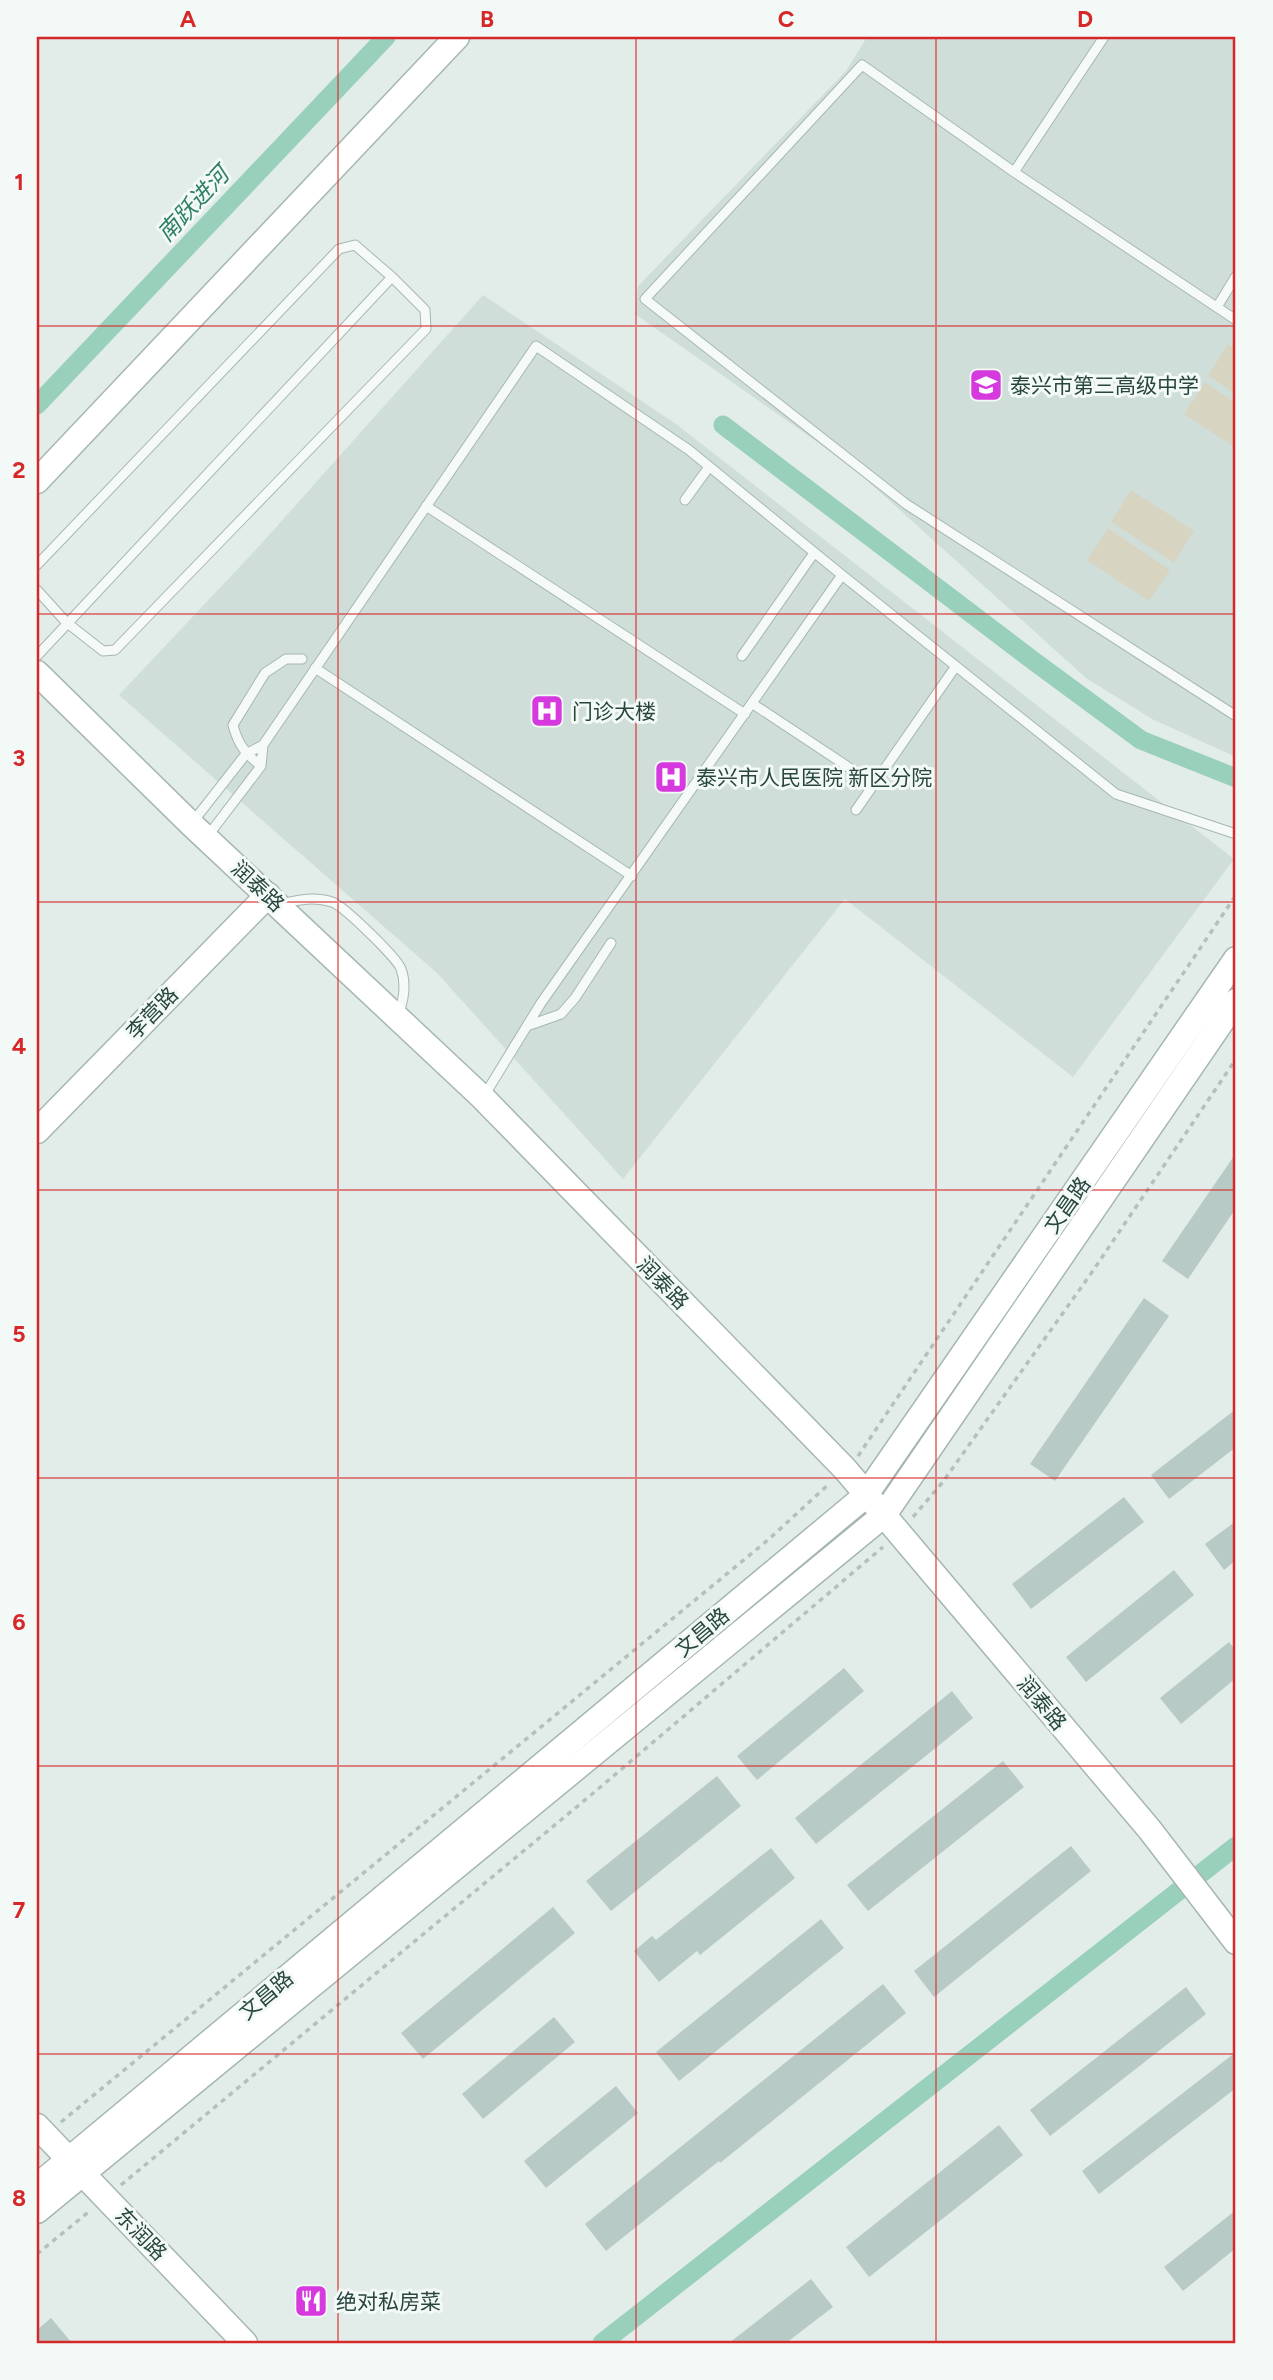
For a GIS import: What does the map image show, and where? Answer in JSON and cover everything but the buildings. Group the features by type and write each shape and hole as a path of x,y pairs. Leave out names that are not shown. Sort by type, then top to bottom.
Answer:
{"main road":[{"path":"37,481 457,37"},
{"name":"润泰路","path":"37,673 199,831 483,1098 845,1469 865,1496 884,1515 1150,1830 1236,1942"},
{"name":"李营路","path":"37,1131 273,900"},
{"name":"文昌路","path":"37,2211 76,2166 865,1496 1236,960"},
{"name":"文昌路","path":"37,2186 76,2166 884,1515 1236,1001"},
{"name":"东润路","path":"41,2130 245,2343"}],"lane":[{"path":"1014,172 1104,37"},
{"path":"1236,320 1014,172 862,65 645,299 906,504 1236,716"},
{"path":"37,565 339,250 355,245 425,310 426,329 115,650 103,651 66,622 37,590"},
{"path":"1217,307 1236,276"},
{"path":"37,656 392,277"},
{"path":"199,831 246,754 263,745 536,346 689,450 1116,794 1236,834"},
{"path":"685,500 709,467"},
{"path":"426,506 746,714"},
{"path":"743,656 814,553"},
{"path":"483,1098 527,1026 842,575"},
{"path":"261,766 246,754 237,742 233,725 265,673 286,659 302,659"},
{"path":"856,810 956,666"},
{"path":"315,668 632,876"},
{"path":"752,704 874,784"},
{"path":"199,831 261,766 263,745"},
{"path":"273,900 307,898 334,902 351,915 401,967 405,993 398,1018"},
{"path":"527,1026 561,1014 575,998 611,943"}],"path":[{"path":"41,2130 768,1540 862,1454 1236,895"}],"shaded area":[{"name":"泰兴市第三高级中学","path":"867,37 1236,37 1236,757 1152,719 1086,678 850,465 635,314 638,286 846,71"},
{"name":"泰兴市人民医院 新区分院","path":"483,295 676,424 1234,859 1073,1077 845,899 623,1179 437,973 119,695 262,543"},
{"path":"1228,344 1236,349 1236,394 1208,376"},
{"path":"1205,382 1236,403 1236,448 1184,414"},
{"path":"1131,490 1194,531 1174,563 1111,522"},
{"path":"1108,528 1170,570 1149,601 1087,560"}],"waterway":[{"name":"南跃进河","path":"37,405 386,37"},
{"path":"723,425 1141,740 1236,778"},
{"path":"602,2343 1236,1846"}],"place":[{"name":"泰兴市第三高级中学","path":"986,385"},
{"name":"门诊大楼","path":"547,711"},
{"name":"泰兴市人民医院 新区分院","path":"671,777"},
{"name":"绝对私房菜","path":"311,2301"}]}
